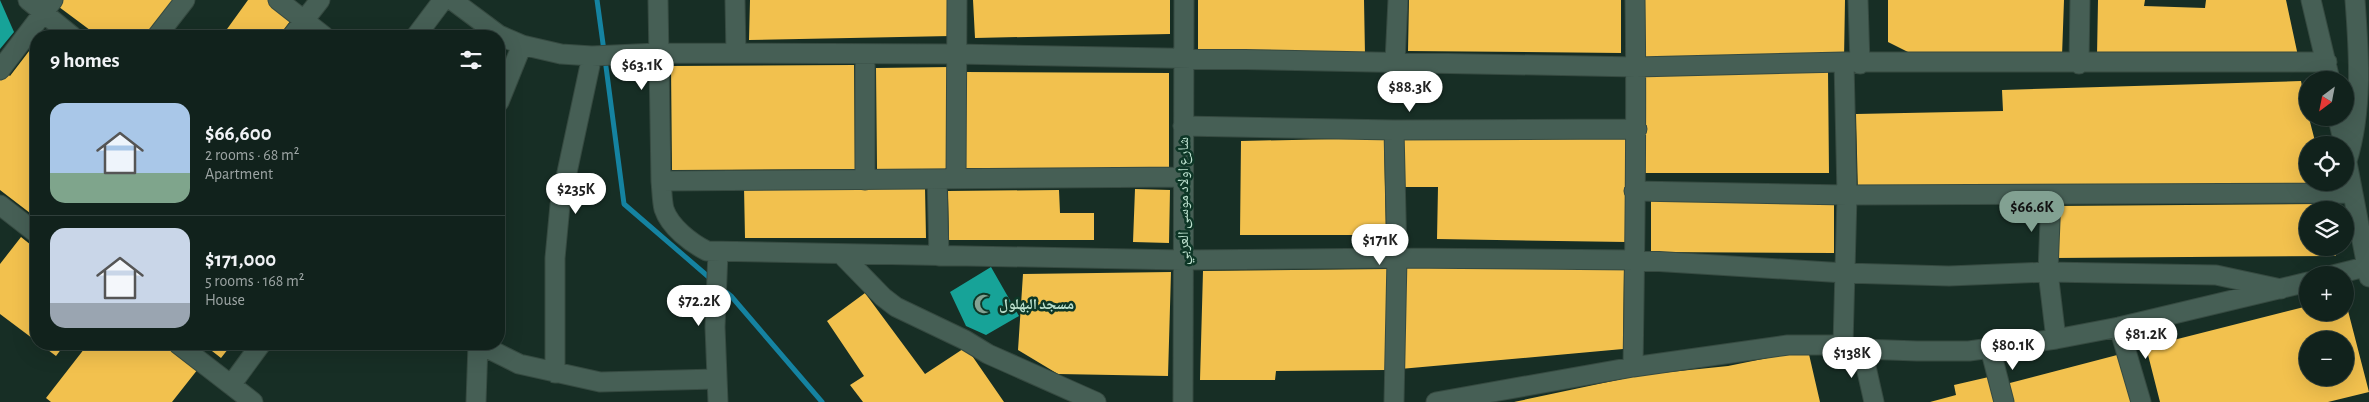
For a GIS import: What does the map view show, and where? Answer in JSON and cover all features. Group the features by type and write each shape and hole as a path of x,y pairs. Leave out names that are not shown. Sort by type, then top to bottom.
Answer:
{"street":[{"path":"28,0 48,7 67,30"},
{"path":"162,30 185,0"},
{"path":"278,0 316,30"},
{"path":"296,30 320,0"},
{"path":"420,30 443,0"},
{"path":"452,0 492,30"},
{"path":"658,0 661,181 664,209 671,222 695,244 707,251 1183,260 1397,258 1635,260 1845,273 1949,276 2048,272 2216,275 2281,288"},
{"path":"735,0 736,53"},
{"path":"939,256 957,54 957,0"},
{"name":"شارع اولاد موسى العربي","path":"1182,402 1184,0"},
{"path":"1395,62 1398,0"},
{"path":"1633,367 1634,191 1637,129 1635,0"},
{"path":"1843,346 1852,63 1858,0"},
{"path":"2079,64 2080,0"},
{"path":"505,38 522,45 561,54 592,56 658,53 957,54 1636,67 1852,63 2079,64 2328,71 2311,0"},
{"path":"2354,0 2358,46 2357,117 2354,136"},
{"path":"30,30 48,7"},
{"path":"0,70 30,31"},
{"path":"505,87 522,45"},
{"path":"865,54 865,180"},
{"path":"555,373 555,258 560,205 592,56"},
{"path":"1183,126 1394,130 1637,129"},
{"path":"1394,130 1397,258 1394,402"},
{"path":"661,181 1183,177"},
{"path":"1634,191 1847,195 2353,193 2368,270 2354,272"},
{"path":"2051,195 2048,272 2056,339"},
{"path":"0,205 30,228"},
{"path":"718,252 716,293 716,379 718,402"},
{"path":"842,255 883,297 896,307 965,340 988,354 1096,402"},
{"path":"1436,402 1486,398 1633,367 1788,345 1961,351 2056,339 2119,328 2299,284"},
{"path":"2119,328 2141,402"},
{"path":"1990,348 2004,402"},
{"path":"1862,349 1874,402"},
{"path":"186,350 253,402"},
{"path":"231,385 257,350"},
{"path":"476,402 478,350"},
{"path":"490,350 519,364 600,382 716,379"}],"building: Homes":[{"path":"58,0 177,0 154,30 90,30 55,4"},
{"path":"248,0 272,0 294,16 284,30 226,30"},
{"path":"750,0 951,0 951,36 749,40"},
{"path":"973,0 1170,0 1170,34 975,38"},
{"path":"1198,0 1364,0 1365,55 1198,55"},
{"path":"1409,0 1621,0 1621,53 1408,51"},
{"path":"1640,0 1845,0 1844,59 1640,57"},
{"path":"1888,0 2064,0 2062,56 1912,54 1888,42"},
{"path":"2098,0 2145,0 2144,6 2205,8 2206,0 2286,0 2298,56 2097,56"},
{"path":"30,50 30,213 0,190 0,72 2,70 10,76"},
{"path":"854,65 855,169 672,170 671,66"},
{"path":"950,67 951,170 877,171 876,68"},
{"path":"1643,71 1828,71 1829,173 1643,173"},
{"path":"963,72 1169,73 1169,169 963,168"},
{"path":"2299,81 2299,126 2311,126 2314,136 2299,136 2299,186 1858,193 1856,114 2003,111 2002,90"},
{"path":"1402,135 1627,139 1626,242 1437,239 1438,187 1402,187"},
{"path":"1384,138 1386,235 1240,235 1241,141"},
{"path":"744,187 925,187 926,238 745,238"},
{"path":"1135,189 1170,190 1169,243 1133,242"},
{"path":"1059,190 1060,213 1094,213 1094,240 949,240 948,191"},
{"path":"1651,200 1834,201 1834,253 1651,252"},
{"path":"2299,204 2299,256 2336,256 2055,258 2054,206"},
{"path":"21,237 30,244 30,336 0,314 0,264"},
{"path":"1624,265 1623,349 1400,369 1404,267"},
{"path":"1389,269 1386,370 1276,371 1275,380 1200,380 1203,271"},
{"path":"1171,272 1168,376 1058,374 1018,350 1023,274"},
{"path":"865,293 925,374 966,347 1004,402 863,402 850,385 864,376 827,321"},
{"path":"2299,308 2299,321 2351,321 2353,331 2299,331 2299,386 2354,386 2354,334 2369,392 2328,402 2160,402 2146,347"},
{"path":"48,350 60,350 56,356"},
{"path":"83,350 173,350 198,369 172,402 51,402 46,398"},
{"path":"211,350 227,350 221,358"},
{"path":"1808,350 1820,402 1514,402 1641,375 1728,366"},
{"path":"2121,354 2134,402 2011,402 2006,384"},
{"path":"1993,376 1999,402 1930,402 1956,395 1954,385"}],"building: Public":[{"path":"0,0 14,32 0,49"},
{"name":"مسجد البهلول","path":"991,267 1019,316 986,335 966,326 950,292"}],"waterway":[{"path":"597,0 604,51"},
{"path":"605,59 624,204 711,279"},
{"path":"721,288 731,296 822,402"}],"place":[{"name":"مسجد البهلول","path":"984,304"}]}
